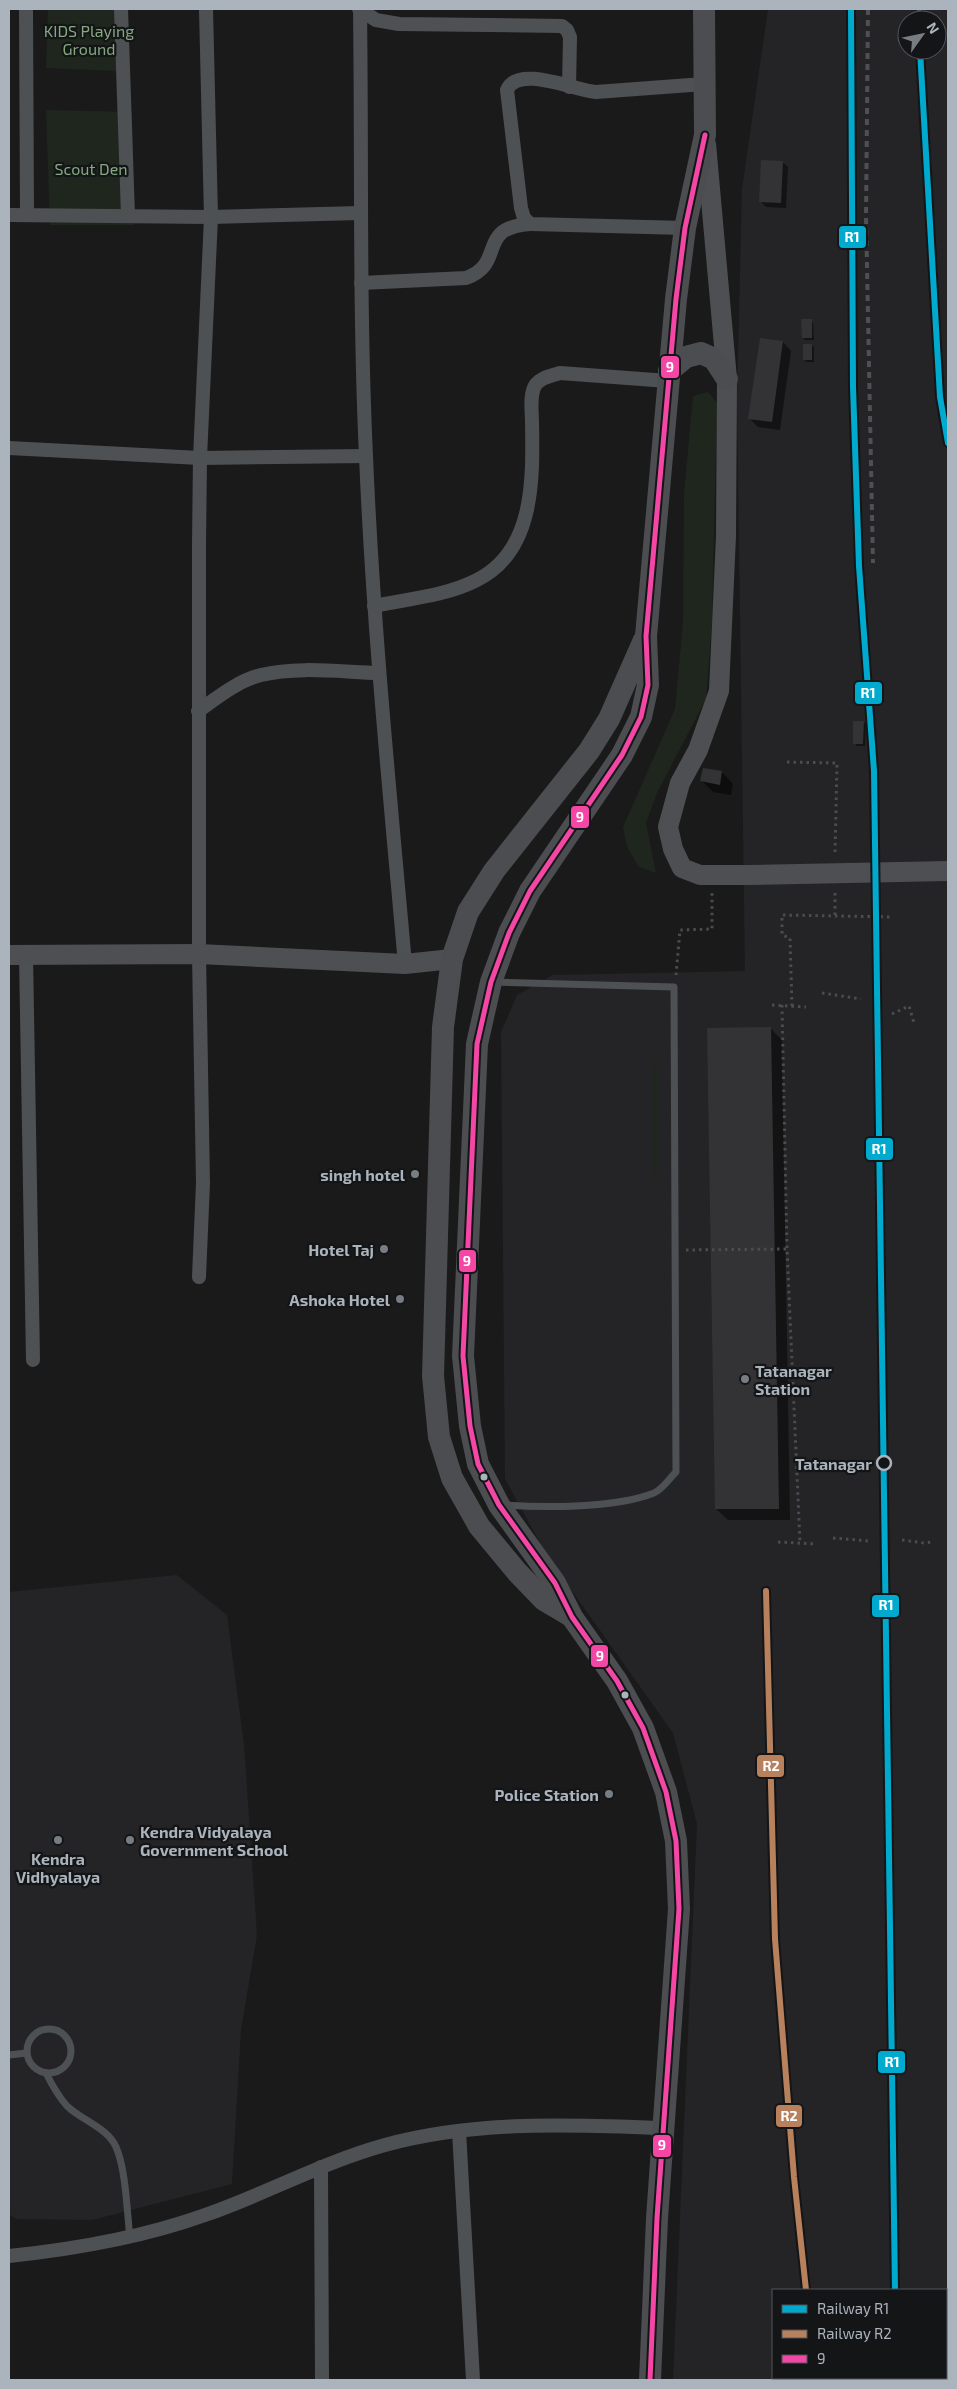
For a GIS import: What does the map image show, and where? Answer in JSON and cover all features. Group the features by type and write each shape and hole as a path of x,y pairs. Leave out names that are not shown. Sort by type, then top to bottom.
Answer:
{"main road":[{"path":"704,9 705,135 727,379 726,536 719,691 698,750 680,783 668,827 673,849 682,868 700,875 948,871"},
{"path":"650,2380 679,1908 676,1841 666,1792 642,1728 617,1681 572,1617 555,1583 499,1505 478,1464 470,1426 463,1356 477,1044 491,982 510,933 530,891 622,755 641,717 648,685 646,636 669,376 686,228 705,135"},
{"path":"669,376 686,357 701,353 714,359 727,379"},
{"path":"572,1617 544,1600 517,1572 479,1526 452,1478 439,1437 433,1376 443,1027 452,959 468,912 494,871 589,751 609,719 646,636"},
{"path":"18,955 199,954 405,964 452,959"}],"street":[{"path":"26,9 26,215"},
{"path":"121,9 128,216"},
{"path":"199,1277 203,1183 199,954 200,458 211,218 206,9"},
{"path":"359,9 376,20 400,24 562,26 567,30 570,37 569,87"},
{"path":"359,9 361,283 366,456 379,673 405,964"},
{"path":"530,224 524,218 521,208 508,90 510,83 516,80 551,80 569,87 596,92 704,84"},
{"path":"9,215 211,218 360,213"},
{"path":"361,283 466,278 477,274 485,267 497,238 502,231 512,226 530,224 686,228"},
{"path":"374,606 453,589 478,580 500,563 518,539 528,509 533,466 532,398 535,385 545,377 560,373 669,376"},
{"path":"9,448 200,458 366,456"},
{"path":"198,711 240,683 261,675 293,671 379,673"},
{"path":"18,955 33,1360"},
{"path":"9,2256 64,2250 130,2238 205,2215 322,2167 385,2145 459,2131 523,2124 664,2128"},
{"path":"459,2131 473,2380"},
{"path":"322,2167 322,2380"}],"lane":[{"path":"491,982 674,987 676,1472 655,1493 613,1502 542,1508 499,1505"},
{"path":"51,2030 64,2036 71,2050 70,2058 61,2070 46,2073 33,2067 27,2053 31,2038 36,2033 51,2030"},
{"path":"9,2055 27,2053"},
{"path":"46,2073 56,2092 67,2106 107,2136 116,2146 121,2162 130,2238"}],"path":[{"path":"787,762 837,763 835,856"},
{"path":"674,987 680,930 712,929 712,875"},
{"path":"835,885 835,915"},
{"path":"792,1006 790,938 782,935 782,915 892,917"},
{"path":"822,993 861,999"},
{"path":"772,1005 806,1008"},
{"path":"782,1005 787,1249 800,1543"},
{"path":"892,1014 909,1006 914,1023"},
{"path":"675,1250 787,1249"},
{"path":"833,1538 869,1541"},
{"path":"902,1540 924,1543 932,1542"},
{"path":"778,1542 816,1544"}],"shaded area":[{"path":"768,9 948,9 948,2380 673,2380 697,1824 673,1733 547,1556 505,1479 501,1032 517,995 553,975 745,971 737,399 742,189"},
{"name":"Kendra Vidyalaya Government School","path":"177,1575 227,1615 244,1745 257,1935 241,2030 232,2184 92,2220 16,2219 9,2214 9,1592"}],"green space":[{"name":"KIDS Playing Ground","path":"48,9 115,9 117,71 46,68"},
{"name":"Scout Den","path":"46,110 132,112 134,225 50,225"},
{"path":"708,392 717,403 712,621 706,699 657,793 646,823 656,873 639,867 627,847 623,827 675,709 683,621 684,493 693,396"},
{"path":"654,1060 657,1060 657,1180 654,1180"}],"building":[{"path":"761,160 783,161 781,203 759,202"},
{"path":"801,319 812,319 812,338 802,338"},
{"path":"760,338 783,341 772,422 748,419"},
{"path":"803,344 812,344 812,360 803,360"},
{"path":"853,721 864,721 863,744 853,744"},
{"path":"703,768 722,771 720,785 700,781"},
{"name":"Tatanagar Station","path":"771,1027 779,1509 715,1509 707,1028"}],"railway":[{"path":"868,9 866,217 873,563"},
{"path":"921,60 940,397 948,443"},
{"path":"870,696 874,771 879,1063 895,2289"},
{"path":"766,1591 775,1939 794,2177 806,2289"}],"rail line":[{"name":"R1","path":"851,9 853,387 859,566 874,771 895,2289"},
{"name":"R1","path":"921,60 940,397 948,443"},
{"name":"R2","path":"766,1591 775,1939 794,2177 806,2289"}],"transit line":[{"name":"9","path":"650,2380 657,2218 679,1909 676,1841 666,1792 643,1728 617,1681 572,1617 555,1583 499,1505 478,1464 470,1426 463,1356 477,1044 491,982 509,933 530,891 622,755 641,717 648,685 646,636 676,299 685,228 705,135"}],"place":[{"name":"singh hotel","path":"415,1174"},
{"name":"Hotel Taj","path":"384,1249"},
{"name":"Ashoka Hotel","path":"400,1299"},
{"name":"Tatanagar Station","path":"745,1379"},
{"name":"Tatanagar","path":"884,1463"},
{"name":"Police Station","path":"609,1794"},
{"name":"Kendra Vidhyalaya","path":"58,1840"},
{"name":"Kendra Vidyalaya Government School","path":"130,1840"}]}
